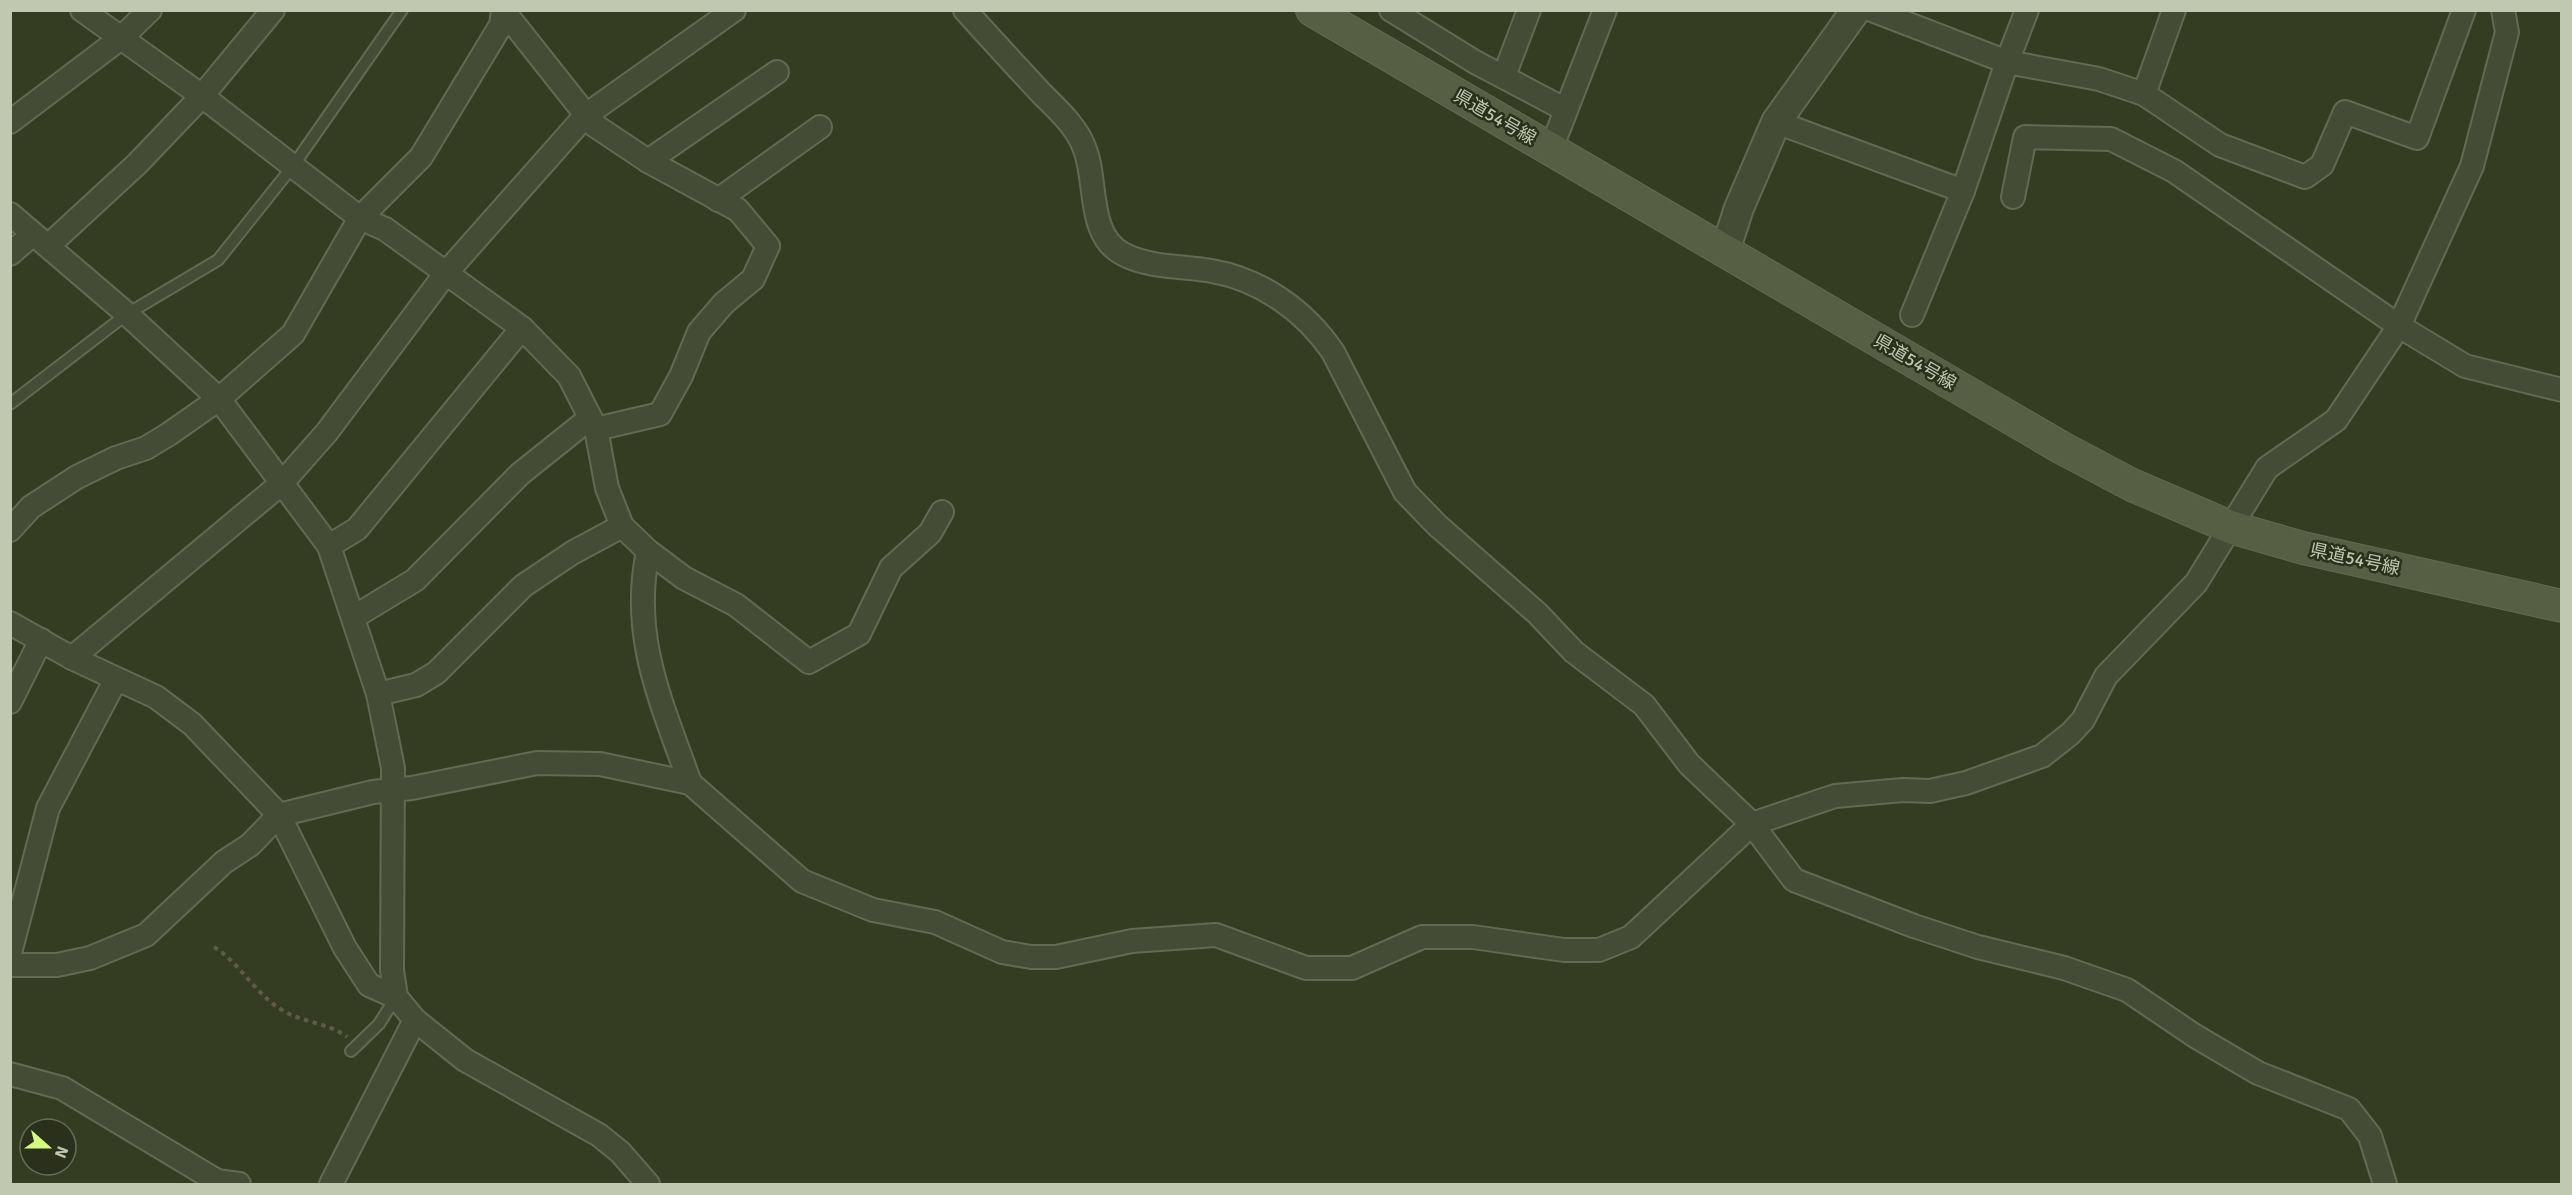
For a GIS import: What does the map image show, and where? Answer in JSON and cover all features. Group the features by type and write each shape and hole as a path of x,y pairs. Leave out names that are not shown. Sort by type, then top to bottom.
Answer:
{"main road":[{"name":"県道54号線","path":"1312,10 2062,448 2132,485 2230,527 2303,548 2562,606"}],"street":[{"path":"82,10 202,96 360,218 386,229 522,328 569,376 593,424 607,488 622,526 648,551 684,578 736,605 808,662 859,634 891,568 930,533 942,512"},
{"path":"10,122 121,38 150,10"},
{"path":"10,254 40,241 137,164 202,96 273,10"},
{"path":"354,617 415,580 520,474 593,424 660,414 681,376 699,332 724,303 753,279 768,246 738,210 648,161 594,125 503,10"},
{"path":"10,530 31,507 77,477 116,458 146,448 219,399 293,334 360,218 421,157 501,25 503,10"},
{"path":"72,658 282,483 327,432 446,273 586,115 734,10"},
{"path":"965,10 1070,123 1085,147 1098,217 1105,238 1122,254 1170,266 1213,271 1251,282 1283,300 1320,333 1333,352 1405,492 1437,525 1537,612 1574,652 1644,705 1689,764 1752,824 1794,880 1914,926 1977,946 2064,968 2127,990 2258,1074 2349,1108 2370,1136 2385,1185"},
{"path":"1504,76 1529,10"},
{"path":"1551,149 1605,10"},
{"path":"1725,251 1739,208 1776,122 1856,10"},
{"path":"1872,10 2007,62 2099,79 2144,94 2220,145 2305,177 2322,165 2345,112 2417,138 2464,10"},
{"path":"1912,315 1963,190 2027,10"},
{"path":"2144,94 2174,10"},
{"path":"10,965 57,964 90,958 146,935 224,862 250,845 279,816 374,792 412,788 537,763 600,764 690,783 802,881 873,910 935,922 1002,952 1031,957 1056,957 1132,941 1216,935 1306,968 1352,968 1422,937 1473,937 1564,950 1599,951 1631,937 1752,824 1834,796 1903,790 1930,791 1966,783 2042,756 2083,720 2106,676 2196,583 2267,468 2336,420 2399,326 2472,166 2506,32 2503,10"},
{"path":"1401,13 1475,62 1566,110"},
{"path":"648,161 777,72"},
{"path":"1776,122 1963,190"},
{"path":"718,200 820,127"},
{"path":"2013,197 2025,137 2111,139 2174,171 2399,326 2465,366 2562,390"},
{"path":"10,214 127,314 219,399 329,546 378,694 393,768 392,970 396,997"},
{"path":"329,546 357,529 522,328"},
{"path":"378,694 416,685 436,673 483,623 523,586 572,553 622,526"},
{"path":"648,551 643,579 642,624 649,666 690,783"},
{"path":"10,623 72,658 156,697 192,724 279,816 362,977 369,985 396,997 415,1020 465,1060 599,1135 620,1152 648,1185"},
{"path":"10,702 41,640"},
{"path":"10,953 48,808 116,679"},
{"path":"331,1185 415,1020"},
{"path":"10,1074 62,1088 224,1183"}],"lane":[{"path":"10,404 127,314 218,260 292,166 402,10"},
{"path":"354,1048 379,1023 396,997"}],"path":[{"path":"214,947 231,958 243,975 282,1011 334,1027 354,1048"}]}
